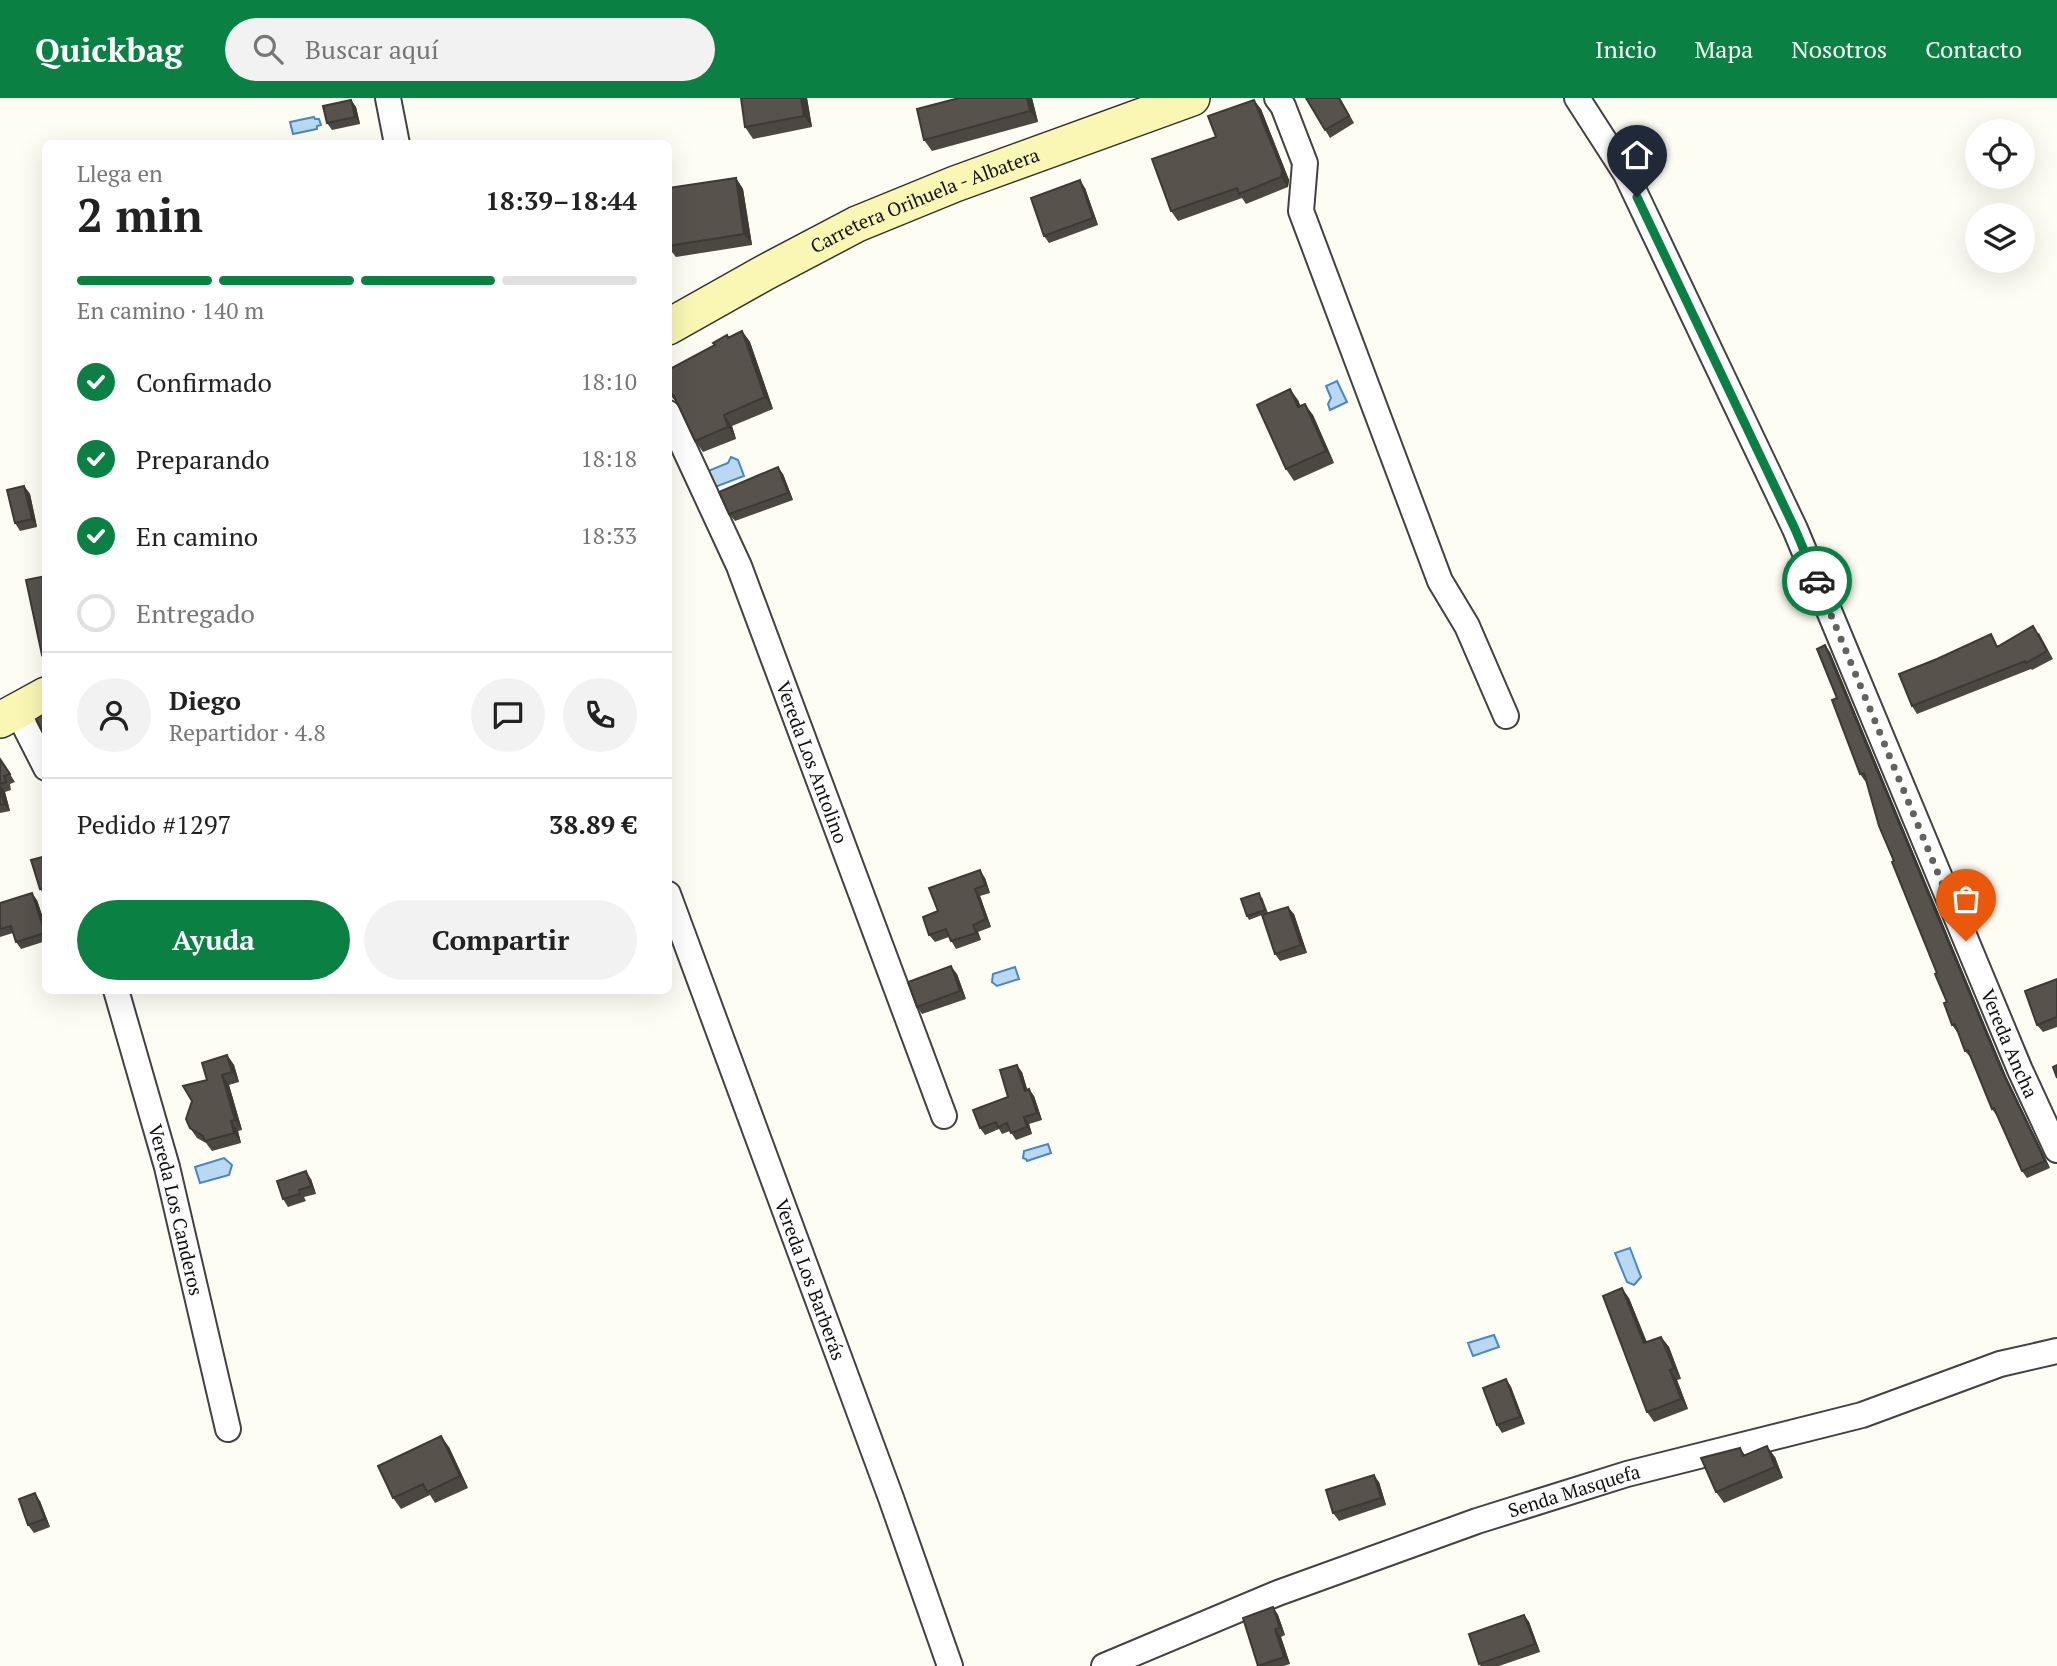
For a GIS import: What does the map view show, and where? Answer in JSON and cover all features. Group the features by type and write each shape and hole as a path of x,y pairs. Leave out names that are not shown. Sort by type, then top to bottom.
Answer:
{"main road":[{"name":"Carretera Orihuela - Albatera","path":"672,325 857,224 955,184 1192,98"}],"street":[{"path":"388,98 396,140"},
{"path":"1277,98 1283,106 1305,163 1301,211 1440,581 1467,626 1506,716"},
{"name":"Vereda Ancha","path":"1577,98 1626,174 1795,529 2020,1070 2057,1150"},
{"name":"Vereda Los Antolino","path":"672,422 739,566 944,1116"},
{"path":"21,709 42,759"},
{"name":"Vereda Los Barberás","path":"672,905 950,1666"},
{"name":"Vereda Los Canderos","path":"117,994 167,1167 228,1429"},
{"name":"Senda Masquefa","path":"1104,1666 1278,1593 1477,1521 1627,1474 1862,1415 2000,1364 2057,1351"}],"water":[{"path":"314,117 319,119 321,125 317,126 317,129 293,134 290,122"},
{"path":"1337,381 1347,402 1330,410 1328,404 1331,398 1326,386"},
{"path":"731,457 738,460 744,476 715,487 708,471 728,463"},
{"path":"1015,967 1019,979 997,986 992,982 993,974"},
{"path":"1048,1144 1051,1153 1027,1161 1023,1158 1024,1151"},
{"path":"224,1158 232,1165 229,1175 200,1183 195,1167"},
{"path":"1630,1248 1641,1277 1634,1285 1627,1282 1615,1253"},
{"path":"1494,1335 1499,1347 1473,1356 1468,1343"}],"building":[{"path":"741,98 801,98 804,116 745,127"},
{"path":"959,98 1027,98 1030,111 924,140 917,109"},
{"path":"1306,98 1339,98 1349,116 1325,130"},
{"path":"351,100 355,117 327,123 323,106"},
{"path":"1254,100 1282,170 1281,177 1239,194 1237,188 1171,211 1152,159 1216,137 1208,116"},
{"path":"736,178 744,234 672,245 672,187"},
{"path":"1080,180 1093,218 1044,236 1031,198"},
{"path":"742,331 765,397 724,415 728,427 695,441 672,394 672,368 715,345 713,343 727,335 728,338"},
{"path":"1290,389 1298,407 1305,404 1326,451 1286,469 1257,405"},
{"path":"778,467 788,493 729,514 719,492"},
{"path":"24,486 32,519 15,523 7,490"},
{"path":"42,577 42,655 26,580"},
{"path":"2033,626 2047,651 2026,663 2025,661 1912,706 1899,674 1991,634 1997,647"},
{"path":"1825,645 2001,1069 2045,1161 2022,1171 1994,1108 1992,1109 1968,1050 1965,1051 1955,1024 1952,1025 1944,1003 1947,1002 1935,974 1937,973 1879,826 1864,773 1860,774 1832,700 1837,698 1817,649"},
{"path":"42,715 42,730 36,719"},
{"path":"0,759 10,774 4,776 6,782 0,784"},
{"path":"0,787 4,804 0,805"},
{"path":"42,857 42,889 40,889 31,860"},
{"path":"980,870 985,885 975,889 986,919 973,925 976,933 951,941 946,929 929,935 923,917 938,911 929,888"},
{"path":"32,893 42,924 42,934 16,942 11,926 0,929 0,903"},
{"path":"1259,893 1265,910 1247,916 1241,899"},
{"path":"1288,907 1301,945 1275,954 1262,915"},
{"path":"951,966 960,991 917,1007 908,982"},
{"path":"2057,979 2057,1017 2037,1025 2025,991"},
{"path":"227,1055 232,1072 222,1075 235,1120 231,1121 234,1133 205,1141 203,1136 190,1128 186,1119 192,1101 183,1086 207,1080 202,1063"},
{"path":"1017,1065 1025,1091 1029,1089 1037,1113 1024,1117 1027,1127 1011,1133 1007,1123 998,1127 996,1122 980,1128 973,1110 1008,1097 1000,1070"},
{"path":"306,1171 311,1186 299,1190 300,1194 283,1199 277,1181"},
{"path":"1622,1288 1644,1343 1661,1337 1674,1368 1670,1370 1681,1399 1647,1412 1603,1296"},
{"path":"1506,1379 1520,1417 1497,1425 1483,1388"},
{"path":"441,1436 460,1476 427,1492 423,1484 393,1498 378,1466"},
{"path":"1767,1446 1775,1467 1716,1492 1701,1458 1740,1448 1743,1456"},
{"path":"1374,1475 1381,1498 1333,1513 1326,1490"},
{"path":"35,1493 45,1519 28,1525 19,1499"},
{"path":"1273,1607 1280,1628 1275,1629 1284,1657 1258,1666 1243,1618"},
{"path":"1524,1615 1535,1644 1479,1664 1469,1634"}],"way so far":[{"path":"1817,581 1966,941"}],"route":[{"path":"1637,197 1795,529 1817,581"}]}
